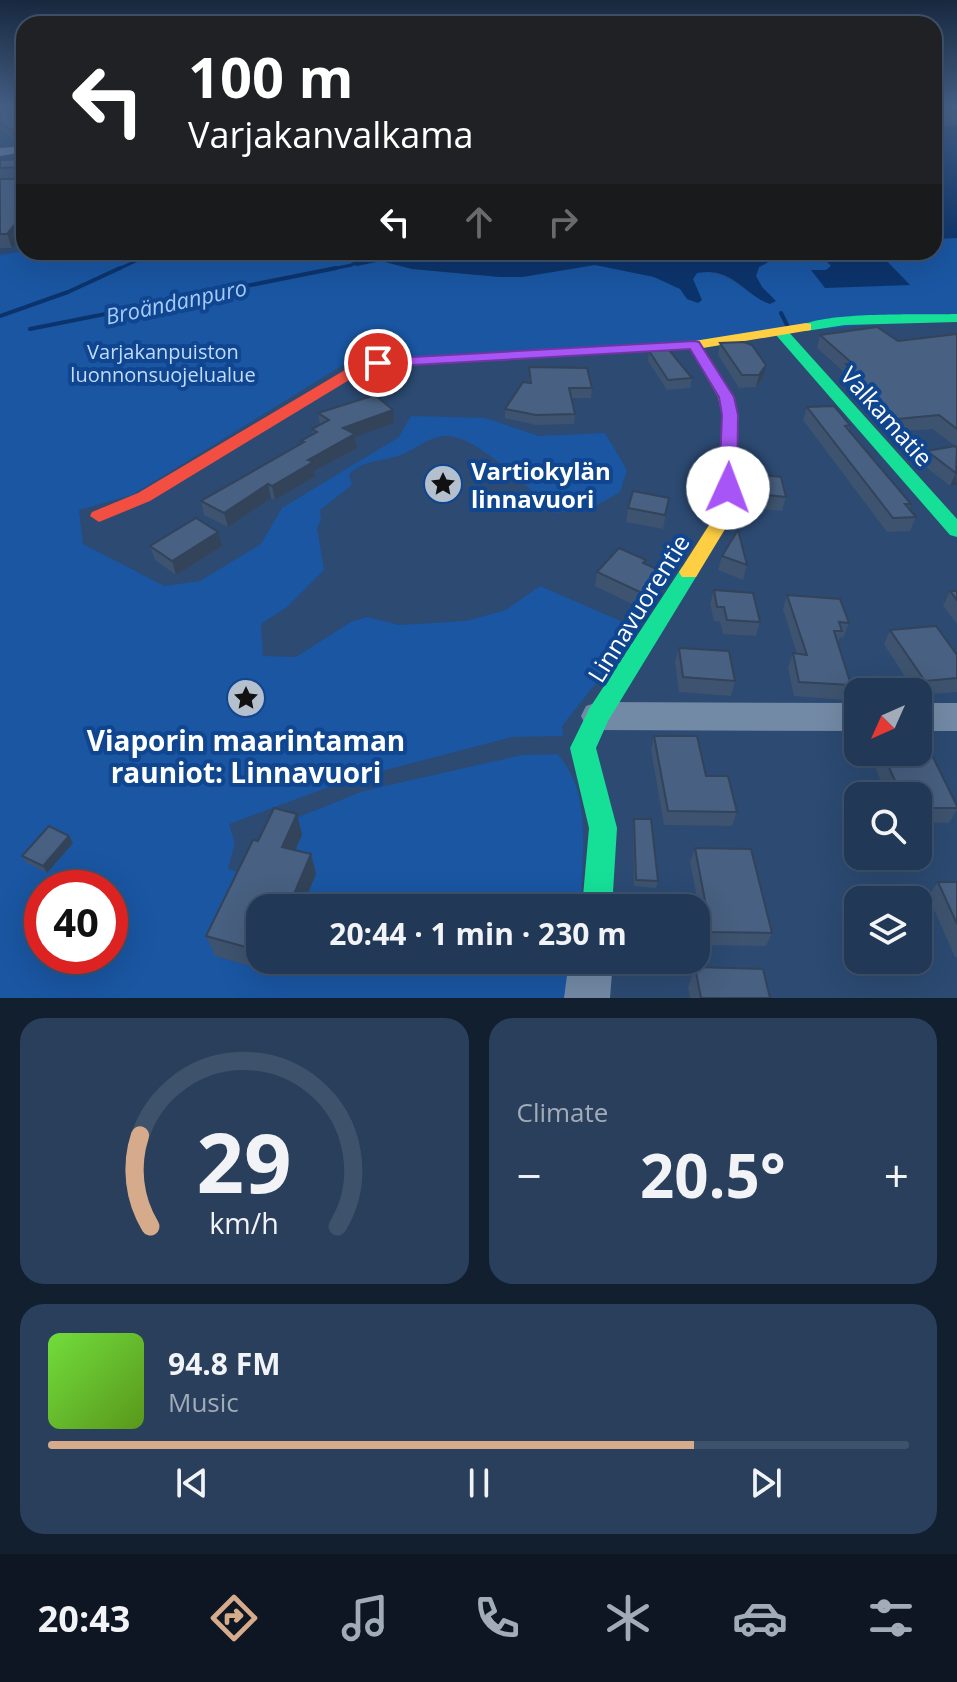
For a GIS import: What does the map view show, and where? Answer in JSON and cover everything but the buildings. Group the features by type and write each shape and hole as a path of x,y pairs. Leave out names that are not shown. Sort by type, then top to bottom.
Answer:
{"street":[{"path":"99,516 144,497 360,367 378,363 694,345 845,321 957,318"},
{"name":"Valkamatie","path":"781,332 957,531"},
{"name":"Linnavuorentie","path":"598,894 603,828 583,748 598,716 727,511 730,415 726,397 694,345"},
{"path":"598,716 844,717"},
{"path":"932,717 957,717"},
{"path":"587,998 590,974"}],"green space":[{"name":"Varjakanpuiston luonnonsuojelualue","path":"957,238 957,316 712,340 348,362 132,495 79,510 83,544 164,586 200,581 261,544 282,508 399,437 411,416 485,418 539,436 605,433 627,470 620,492 592,508 556,513 488,454 473,444 446,436 401,455 355,469 349,474 352,485 320,510 321,519 317,528 324,570 287,607 261,624 263,656 296,657 351,622 367,617 399,625 466,621 506,610 540,586 639,629 562,726 563,736 512,737 351,779 229,824 235,843 228,869 252,876 215,956 246,965 246,974 571,974 567,998 0,998 0,255 16,252 16,260 379,260 412,269 500,277 522,277 595,265 654,277 681,289 687,299 698,303 701,300 693,279 697,273 721,275 757,296 776,301 756,276 759,268 771,260 825,260 831,266 826,270 812,270 909,284 886,260 942,260 942,239"},
{"path":"557,754 569,770 581,807 581,894 297,894 287,868 279,825 363,791 522,755"}],"shaded area":[{"path":"942,154 957,154 957,238 942,239"},
{"path":"358,260 772,260 759,267 756,276 776,301 770,304 729,277 709,272 697,273 693,279 702,300 698,303 687,299 680,289 654,277 595,265 522,277 500,277 412,269 381,261 357,266 350,264"},
{"path":"825,260 886,260 910,285 825,288 811,270 826,270 831,266"}],"waterway":[{"path":"116,270 138,260"},
{"name":"Broändanpuro","path":"326,270 352,265"},
{"path":"0,316 68,292 120,268"},
{"name":"Broändanpuro","path":"30,329 336,268"},
{"path":"781,313 788,327"}],"traffic: fast":[{"path":"806,327 845,321 957,318"},
{"path":"781,332 957,531"},
{"path":"598,894 603,828 583,748 598,716 689,572"}],"traffic: slow":[{"path":"386,363 694,345 806,327"},
{"path":"689,572 727,511 730,415 726,397 694,345"}],"traffic: jam":[{"path":"99,516 144,497 360,367 386,363"}],"place":[{"name":"Vartiokylän linnavuori","path":"443,484"},
{"name":"Viaporin maarintaman rauniot: Linnavuori","path":"246,698"}],"route":[{"path":"378,363 694,345 726,397 730,415 728,488"}]}
